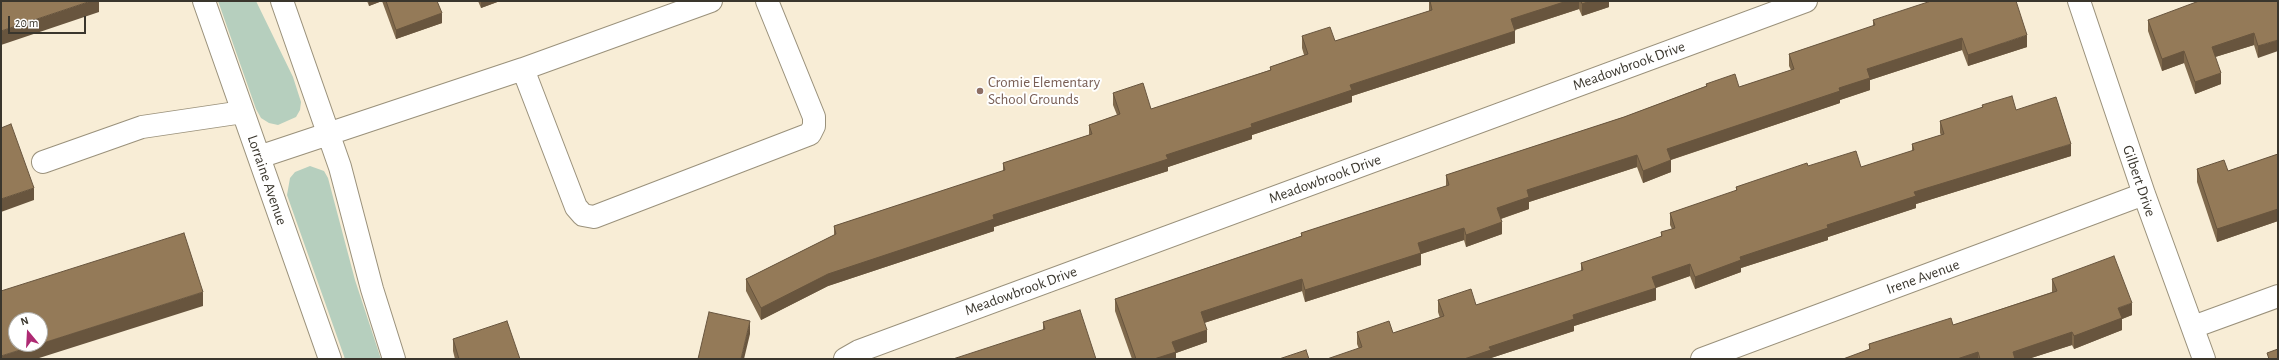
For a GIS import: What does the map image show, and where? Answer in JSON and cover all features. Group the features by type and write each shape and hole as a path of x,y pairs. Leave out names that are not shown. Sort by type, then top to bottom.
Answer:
{"street":[{"name":"Lorraine Avenue","path":"204,1 330,359"},
{"path":"282,1 348,194 372,289 394,359"},
{"path":"259,157 523,69 711,1"},
{"path":"523,69 576,207 583,215 594,217 810,134 814,126 814,117 767,1"},
{"name":"Meadowbrook Drive","path":"845,359 866,348 1806,1"},
{"name":"Gilbert Drive","path":"2078,1 2144,194 2204,359"},
{"path":"43,162 142,126 243,112"},
{"name":"Irene Avenue","path":"1702,359 2144,194"},
{"path":"2193,327 2278,296"}],"green space":[{"path":"218,1 256,1 293,77 301,102 300,110 296,117 278,125 269,123 261,118 256,109"},
{"path":"310,166 324,171 328,178 355,280 381,359 345,359 287,195 290,178 295,172"}],"building":[{"path":"1,1 91,1 1,31"},
{"path":"386,1 437,1 442,13 396,30"},
{"path":"1430,1 1567,1 1511,19 1515,31 1350,85 1352,90 1251,124 1252,127 1166,155 1168,159 993,215 994,219 828,274 761,308 746,279 836,234 834,226 1005,170 1003,163 1092,134 1089,125 1120,114 1113,93 1143,83 1151,109 1271,70 1270,67 1308,54 1302,36 1330,27 1335,41 1432,10"},
{"path":"1581,1 1590,1 1582,4"},
{"path":"1931,1 2016,1 2027,35 1968,55 1962,38 1867,69 1870,78 1839,88 1840,91 1667,149 1671,160 1643,171 1637,155 1527,190 1529,197 1497,208 1502,222 1466,235 1464,228 1418,243 1421,253 1305,290 1302,279 1201,312 1207,330 1172,342 1176,352 1154,359 1136,359 1115,299 1302,236 1301,233 1449,185 1446,175 1624,117 1735,74 1739,87 1794,69 1789,54 1875,25 1873,20"},
{"path":"2199,1 2278,1 2278,40 2258,46 2254,33 2212,47 2221,73 2195,82 2184,51 2162,59 2148,20"},
{"path":"2012,96 2016,110 2056,97 2071,144 1914,192 1916,196 1827,225 1828,228 1740,257 1741,260 1695,277 1690,264 1652,277 1656,288 1573,315 1574,319 1489,347 1491,350 1464,359 1327,359 1362,347 1357,332 1389,321 1393,333 1444,316 1438,300 1471,289 1476,305 1583,270 1581,263 1662,236 1661,232 1675,228 1670,213 1737,190 1736,187 1807,163 1808,166 1856,151 1861,167 1914,150 1912,144 1944,134 1940,121 1983,107 1982,105"},
{"path":"11,124 34,188 1,199 1,128"},
{"path":"2278,154 2278,209 2217,229 2197,169 2224,160 2228,171"},
{"path":"184,233 203,292 48,341 48,312 8,312 8,352 14,352 1,356 1,291"},
{"path":"2114,256 2132,303 2118,308 2122,318 2074,336 2072,332 2013,352 2015,359 1980,359 1978,352 1957,359 1843,359 1870,349 1869,344 1951,318 1953,325 2057,291 2052,279"},
{"path":"1080,310 1096,359 953,359 1045,329 1043,322"},
{"path":"709,312 750,321 741,359 698,359"},
{"path":"507,321 520,359 459,359 453,339"},
{"path":"2278,349 2278,359 2269,359 2267,353"},
{"path":"1306,350 1309,359 1279,359"}],"place":[{"name":"Cromie Elementary School Grounds","path":"980,91"}]}
